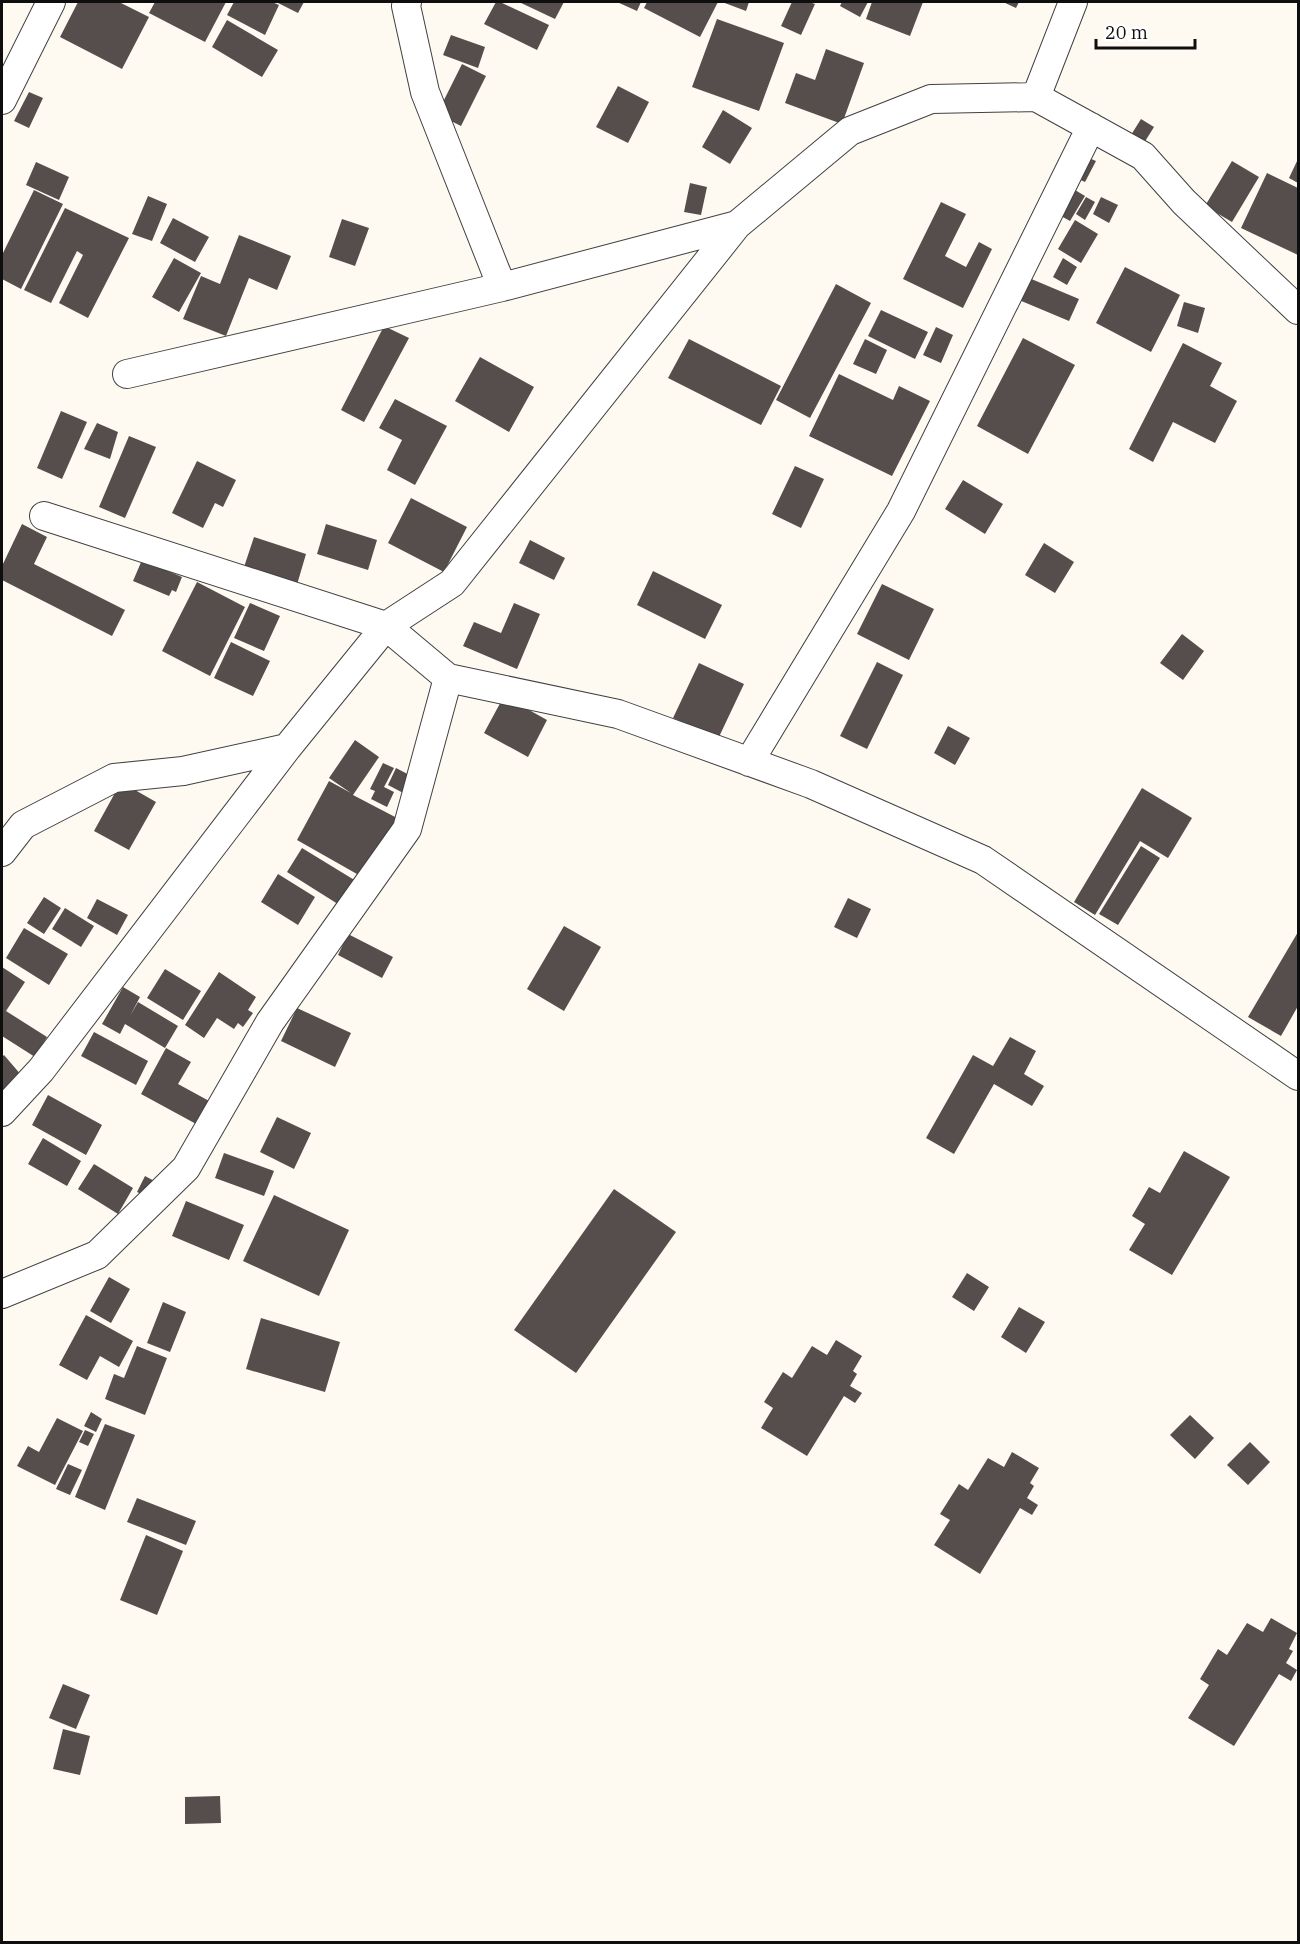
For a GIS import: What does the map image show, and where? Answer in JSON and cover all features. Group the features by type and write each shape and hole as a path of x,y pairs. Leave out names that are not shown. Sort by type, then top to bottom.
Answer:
{"street":[{"path":"2,100 51,2"},
{"path":"406,2 425,92 502,287"},
{"path":"1036,97 1072,2"},
{"path":"2,1112 40,1071 288,748 386,626 452,583 737,225 850,131 931,99 1036,97 1143,156 1184,202 1299,310"},
{"path":"749,762 901,511 1091,127"},
{"path":"127,374 502,287 737,225"},
{"path":"44,516 386,626 448,678 618,714 811,784 983,860 1299,1076"},
{"path":"2,1294 97,1255 186,1168 270,1022 407,829 448,678"},
{"path":"2,852 23,825 114,778 183,771 288,748"}],"building":[{"path":"78,2 119,2 149,17 122,69 60,37"},
{"path":"155,2 226,2 205,42 149,13"},
{"path":"234,2 272,2 279,5 265,35 227,15"},
{"path":"276,2 304,2 298,13"},
{"path":"496,2 549,25 537,50 484,24"},
{"path":"519,2 564,2 555,19"},
{"path":"617,2 641,2 637,11"},
{"path":"647,2 718,2 700,37 644,8"},
{"path":"722,2 749,2 746,11"},
{"path":"792,2 815,4 801,35 781,26"},
{"path":"842,2 868,2 860,17 840,6"},
{"path":"872,2 923,2 910,36 866,19"},
{"path":"1003,2 1019,2 1016,8"},
{"path":"717,19 784,43 759,111 692,87"},
{"path":"227,20 278,50 262,77 212,47"},
{"path":"451,35 485,47 478,68 443,55"},
{"path":"826,49 864,63 842,124 785,103 796,73 815,80"},
{"path":"462,64 486,76 461,126 437,114"},
{"path":"618,86 649,102 628,143 596,127"},
{"path":"29,92 43,98 29,128 14,121"},
{"path":"723,110 752,128 730,164 702,147"},
{"path":"1141,119 1154,127 1144,143 1131,135"},
{"path":"1084,156 1096,161 1085,182 1074,177"},
{"path":"1298,159 1298,183 1289,178"},
{"path":"1232,161 1259,177 1232,222 1205,206"},
{"path":"36,162 69,177 59,200 26,185"},
{"path":"1267,173 1298,188 1298,255 1241,228"},
{"path":"690,183 707,187 701,215 684,212"},
{"path":"34,190 63,204 21,289 2,279 2,255"},
{"path":"1075,190 1085,196 1070,221 1061,216"},
{"path":"148,196 167,204 152,241 132,234"},
{"path":"1086,197 1095,202 1085,220 1076,214"},
{"path":"1101,197 1118,205 1109,223 1093,214"},
{"path":"941,202 966,214 945,256 966,267 979,242 992,249 963,308 903,279"},
{"path":"65,208 129,238 88,318 59,303 83,255 77,251 51,303 24,290"},
{"path":"173,218 209,237 195,262 160,243"},
{"path":"342,219 369,228 355,266 329,257"},
{"path":"1075,220 1098,234 1081,263 1058,249"},
{"path":"239,235 291,256 277,290 249,278 226,336 183,319 201,276 220,284"},
{"path":"174,258 201,273 179,312 152,297"},
{"path":"1063,258 1077,267 1067,285 1053,277"},
{"path":"1125,267 1180,295 1151,352 1096,323"},
{"path":"1029,278 1079,299 1069,321 1019,300"},
{"path":"836,284 871,303 810,418 776,400"},
{"path":"1184,302 1205,308 1198,333 1177,326"},
{"path":"881,310 928,332 915,359 868,336"},
{"path":"384,326 409,338 364,422 341,410"},
{"path":"936,327 953,335 941,363 923,355"},
{"path":"1023,338 1075,365 1028,454 977,426"},
{"path":"689,339 781,386 761,425 668,378"},
{"path":"865,339 887,350 876,374 853,364"},
{"path":"1183,343 1222,363 1210,386 1237,401 1215,443 1173,422 1153,462 1129,449"},
{"path":"480,357 534,387 509,432 455,401"},
{"path":"839,374 893,400 899,386 930,401 892,476 809,436"},
{"path":"395,399 447,426 415,485 387,470 402,440 379,428"},
{"path":"61,411 87,422 62,479 37,468"},
{"path":"97,423 118,432 110,459 84,449"},
{"path":"129,436 156,447 125,518 99,507"},
{"path":"197,461 236,480 223,507 215,503 203,528 172,513"},
{"path":"795,466 824,479 801,528 772,514"},
{"path":"963,480 1003,504 985,534 945,509"},
{"path":"411,498 467,527 444,572 388,543"},
{"path":"22,524 47,537 34,564 125,610 112,636 2,580 2,566"},
{"path":"326,524 377,540 368,570 317,554"},
{"path":"254,537 306,554 296,588 243,570"},
{"path":"530,540 565,558 554,580 519,563"},
{"path":"1044,543 1074,562 1055,593 1025,575"},
{"path":"142,560 182,577 176,592 172,590 169,596 133,581"},
{"path":"653,571 722,605 705,639 637,605"},
{"path":"197,582 245,607 210,676 162,651"},
{"path":"882,584 934,609 909,660 857,634"},
{"path":"250,603 280,616 264,651 234,638"},
{"path":"514,603 540,614 517,669 463,646 474,622 501,633"},
{"path":"1182,634 1204,651 1183,680 1160,663"},
{"path":"231,642 270,661 253,696 214,678"},
{"path":"877,662 903,675 867,749 840,736"},
{"path":"699,663 744,684 718,739 673,718"},
{"path":"504,696 547,720 528,757 484,733"},
{"path":"948,726 970,738 955,765 934,753"},
{"path":"355,740 379,757 353,795 397,818 364,878 297,840 329,781 351,793 329,778"},
{"path":"383,763 394,768 384,787 394,792 387,807 371,799 375,791 370,789"},
{"path":"396,768 417,779 409,796 388,785"},
{"path":"121,782 156,802 129,850 94,831"},
{"path":"1142,788 1192,818 1168,858 1140,841 1095,915 1074,902"},
{"path":"1141,846 1160,858 1118,925 1099,914"},
{"path":"302,848 356,881 341,906 287,872"},
{"path":"278,874 315,897 298,925 261,902"},
{"path":"44,897 61,908 44,934 27,923"},
{"path":"848,898 871,909 857,938 834,927"},
{"path":"97,899 128,915 117,935 87,918"},
{"path":"65,908 94,926 81,947 52,929"},
{"path":"564,926 601,947 564,1011 527,989"},
{"path":"24,928 68,954 49,985 6,958"},
{"path":"1298,932 1298,1006 1281,1036 1248,1017"},
{"path":"348,934 393,957 382,978 338,955"},
{"path":"2,967 25,982 6,1011 47,1037 35,1057 2,1036"},
{"path":"165,969 201,991 183,1020 147,998"},
{"path":"219,972 256,997 248,1010 253,1013 243,1027 238,1023 234,1029 217,1018 204,1038 185,1025"},
{"path":"123,987 140,997 130,1016 138,1002 178,1026 165,1048 125,1024 120,1034 102,1024"},
{"path":"297,1008 351,1033 335,1067 281,1041"},
{"path":"94,1032 148,1061 136,1085 81,1056"},
{"path":"1010,1037 1036,1051 1024,1074 1044,1086 1032,1106 994,1084 954,1154 926,1138 973,1055 993,1066"},
{"path":"166,1048 191,1062 178,1084 211,1102 198,1125 141,1094"},
{"path":"4,1055 22,1076 2,1093 2,1057"},
{"path":"48,1095 102,1125 86,1155 32,1125"},
{"path":"277,1117 311,1133 294,1169 260,1152"},
{"path":"43,1138 81,1161 67,1186 28,1164"},
{"path":"1184,1151 1230,1177 1172,1275 1129,1250 1145,1224 1132,1216 1149,1187 1160,1193"},
{"path":"224,1153 274,1171 264,1196 215,1178"},
{"path":"94,1164 133,1188 118,1214 78,1189"},
{"path":"145,1176 158,1183 150,1198 137,1192"},
{"path":"614,1189 676,1232 576,1373 514,1330"},
{"path":"274,1195 349,1230 319,1296 243,1261"},
{"path":"186,1201 244,1225 229,1260 172,1236"},
{"path":"967,1273 989,1287 974,1311 952,1297"},
{"path":"109,1277 130,1289 111,1323 90,1311"},
{"path":"163,1302 186,1312 170,1352 147,1343"},
{"path":"1019,1307 1045,1322 1026,1353 1001,1337"},
{"path":"86,1315 133,1341 119,1367 100,1356 87,1380 59,1365"},
{"path":"261,1318 340,1342 325,1392 246,1369"},
{"path":"836,1340 862,1356 853,1371 857,1374 850,1386 862,1393 855,1403 844,1396 807,1456 761,1428 773,1408 764,1402 783,1372 792,1378 812,1346 827,1355"},
{"path":"137,1346 167,1358 145,1415 105,1399 114,1374 124,1378"},
{"path":"91,1412 102,1419 96,1432 84,1426"},
{"path":"1190,1415 1214,1438 1195,1459 1170,1435"},
{"path":"57,1418 83,1431 55,1485 17,1466 28,1446 39,1452"},
{"path":"105,1424 135,1435 105,1510 75,1497"},
{"path":"85,1430 94,1434 88,1446 79,1442"},
{"path":"1250,1442 1270,1462 1248,1485 1227,1465"},
{"path":"1012,1452 1039,1468 1030,1483 1034,1486 1027,1498 1038,1505 1032,1515 1020,1508 980,1574 934,1545 950,1520 940,1514 959,1484 968,1490 988,1458 1004,1467"},
{"path":"68,1464 82,1470 70,1495 56,1489"},
{"path":"137,1498 196,1521 186,1545 127,1522"},
{"path":"146,1535 183,1551 157,1615 120,1600"},
{"path":"1271,1618 1297,1633 1289,1649 1293,1651 1286,1663 1297,1670 1291,1681 1279,1674 1234,1746 1188,1718 1209,1685 1200,1679 1218,1649 1227,1655 1247,1623 1263,1632"},
{"path":"63,1684 90,1695 76,1729 49,1718"},
{"path":"63,1729 90,1736 80,1775 53,1769"},
{"path":"220,1796 221,1823 185,1824 185,1797"}]}
